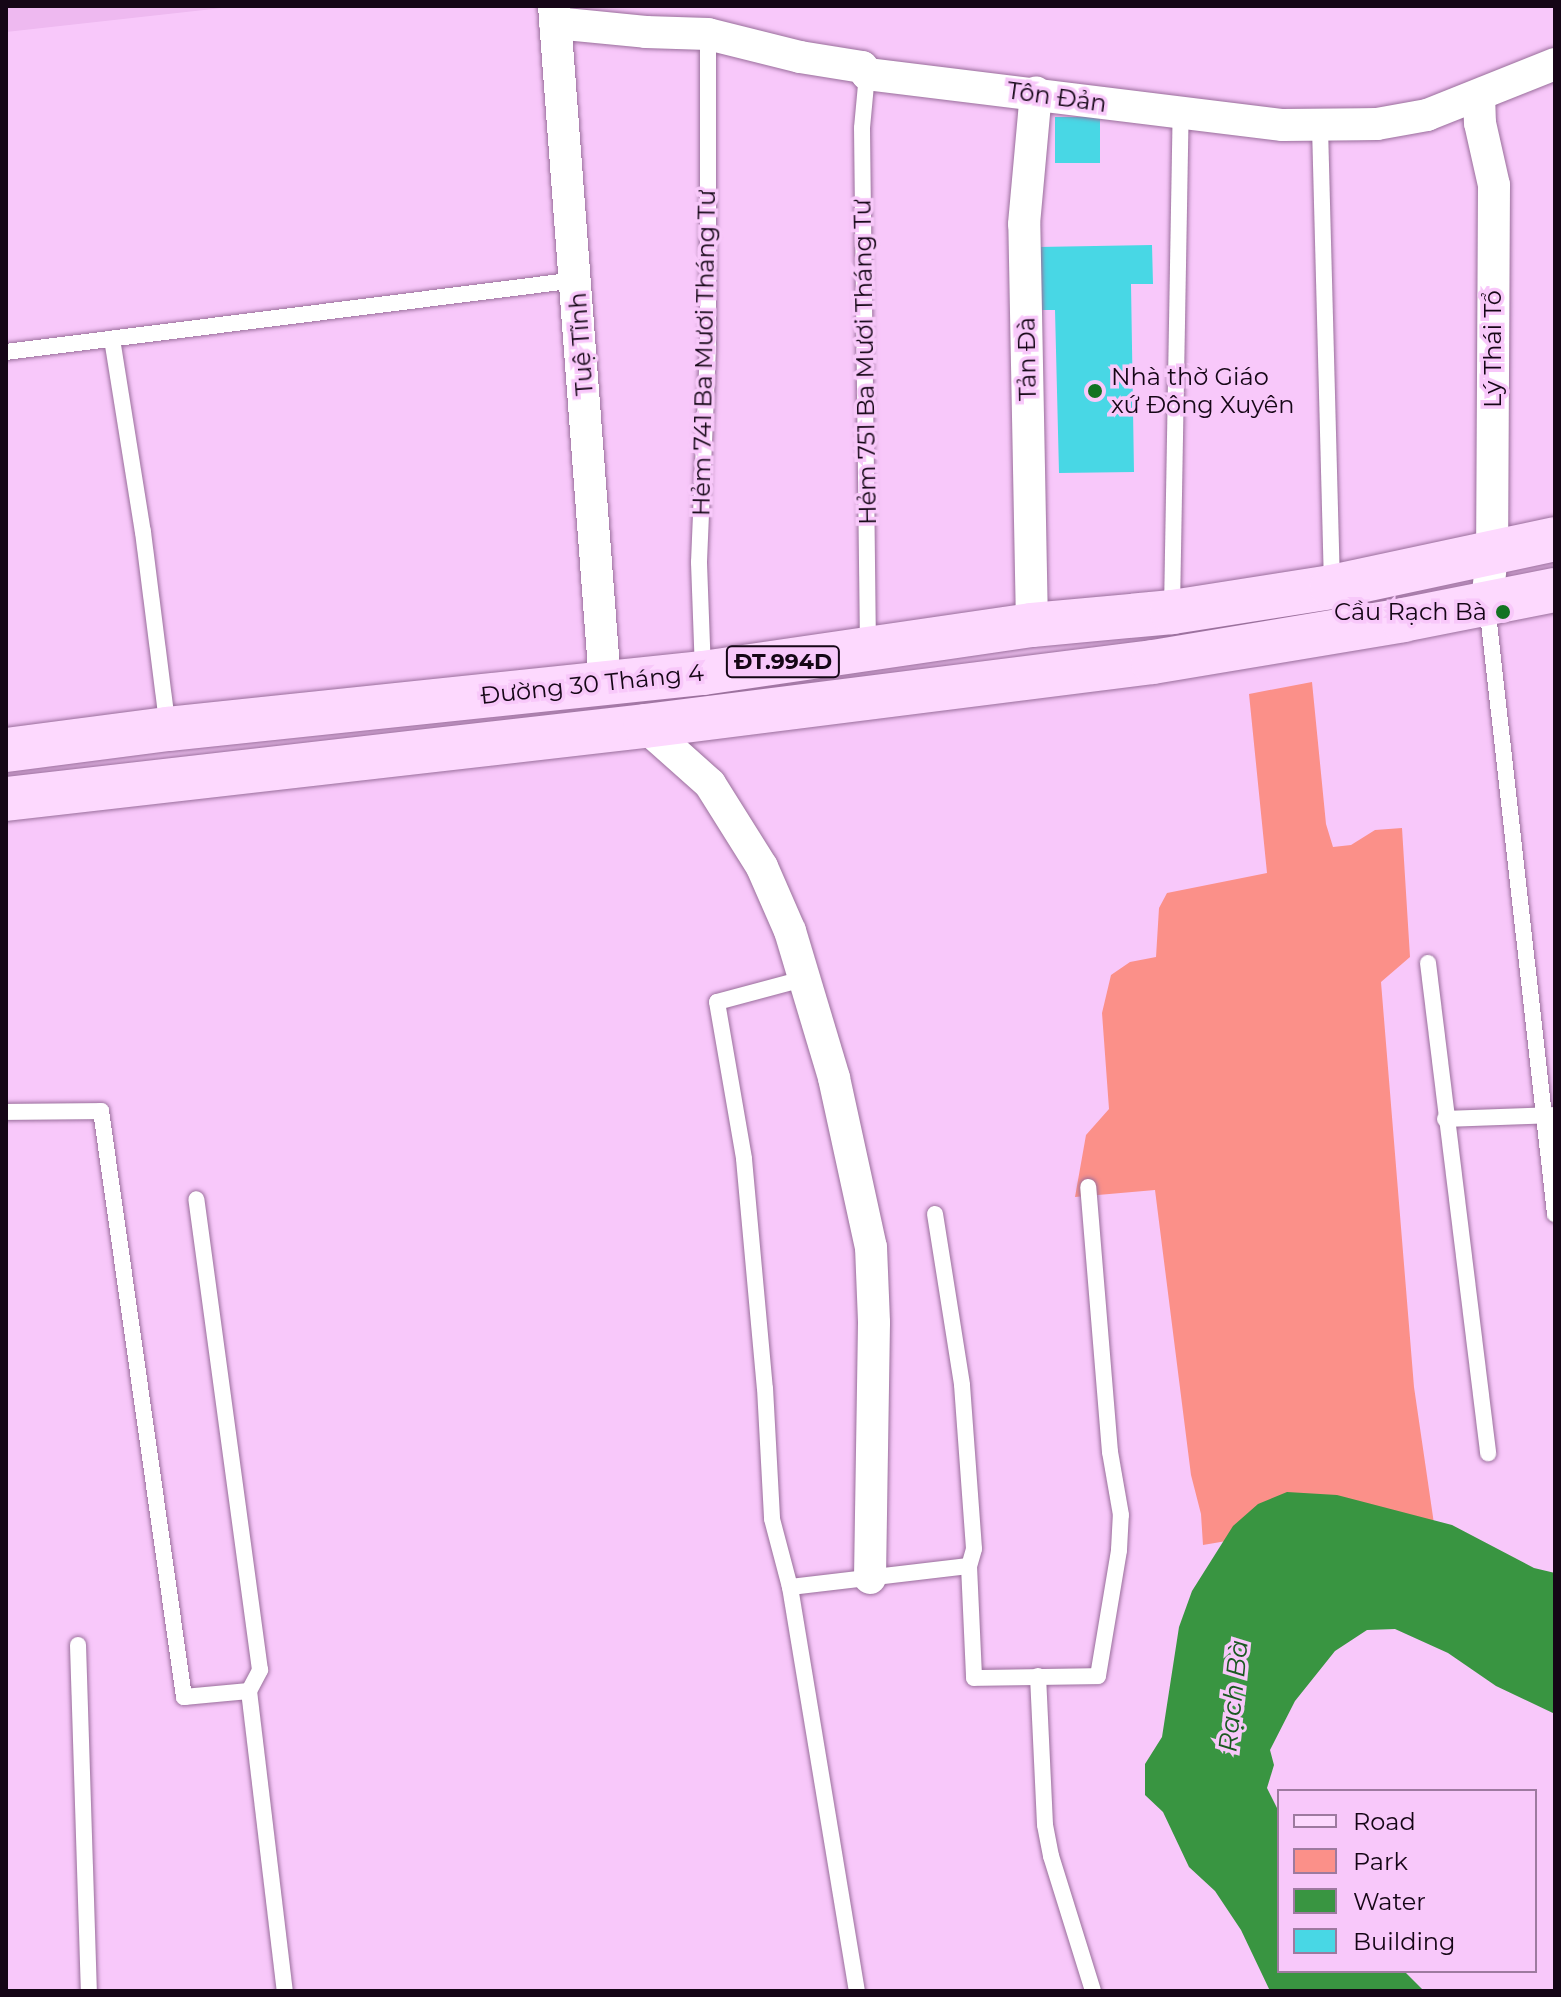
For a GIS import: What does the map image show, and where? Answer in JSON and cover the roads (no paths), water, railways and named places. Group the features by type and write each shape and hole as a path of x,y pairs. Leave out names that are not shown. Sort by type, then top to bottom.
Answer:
{"main road":[{"name":"Đường 30 Tháng 4","path":"6,750 168,729 703,673 1032,625 1172,612 1332,587 1555,539"},
{"name":"Đường 30 Tháng 4","path":"6,799 628,728 1113,666 1555,590"},
{"path":"1108,618 1113,666"},
{"path":"703,673 706,718"},
{"path":"605,682 628,728"}],"street":[{"name":"Tôn Đản","path":"555,15 646,32 708,34 800,57 862,67 867,74 1036,93 1181,114 1320,127 1377,124 1427,115 1555,64"},
{"name":"Tuệ Tĩnh","path":"555,15 605,682"},
{"name":"Tản Đà","path":"1032,625 1024,224 1036,93"},
{"name":"Lý Thái Tổ","path":"1479,95 1480,123 1494,185 1492,553 1487,604"},
{"path":"628,728 710,784 739,826 762,867 790,931 834,1078 871,1247 874,1339 870,1578"}],"lane":[{"name":"Hẻm 741 Ba Mươi Tháng Tư","path":"703,673 699,562 708,349 708,34"},
{"name":"Hẻm 751 Ba Mươi Tháng Tư","path":"867,74 862,128 868,650"},
{"path":"1172,612 1181,114"},
{"path":"1320,127 1332,587"},
{"path":"6,352 577,280"},
{"path":"112,339 143,532 168,729"},
{"path":"1487,604 1550,1116 1555,1214"},
{"path":"1428,963 1488,1453"},
{"path":"803,979 717,1002 744,1159 765,1388 772,1519 790,1587 857,1991"},
{"path":"6,1112 101,1111 184,1697 249,1691"},
{"path":"1445,1119 1550,1116"},
{"path":"935,1214 962,1385 974,1549 969,1566 974,1678 1098,1676 1119,1550 1121,1515 1110,1452 1088,1187"},
{"path":"196,1199 260,1670 249,1691 285,1991"},
{"path":"790,1587 969,1566"},
{"path":"78,1645 89,1991"},
{"path":"1038,1676 1045,1825 1051,1856 1093,1991"}],"water":[{"name":"Rạch Bà","path":"1287,1492 1337,1495 1452,1525 1534,1568 1555,1573 1555,1714 1496,1686 1448,1653 1395,1629 1367,1630 1335,1651 1295,1701 1270,1750 1274,1765 1267,1788 1277,1808 1277,1973 1406,1973 1424,1991 1270,1991 1241,1930 1215,1891 1189,1867 1163,1812 1145,1795 1145,1764 1162,1737 1179,1627 1192,1591 1233,1526 1258,1504"}],"place":[{"name":"Nhà thờ Giáo xứ Đông Xuyên","path":"1095,391"},
{"name":"Cầu Rạch Bà","path":"1503,612"}]}
